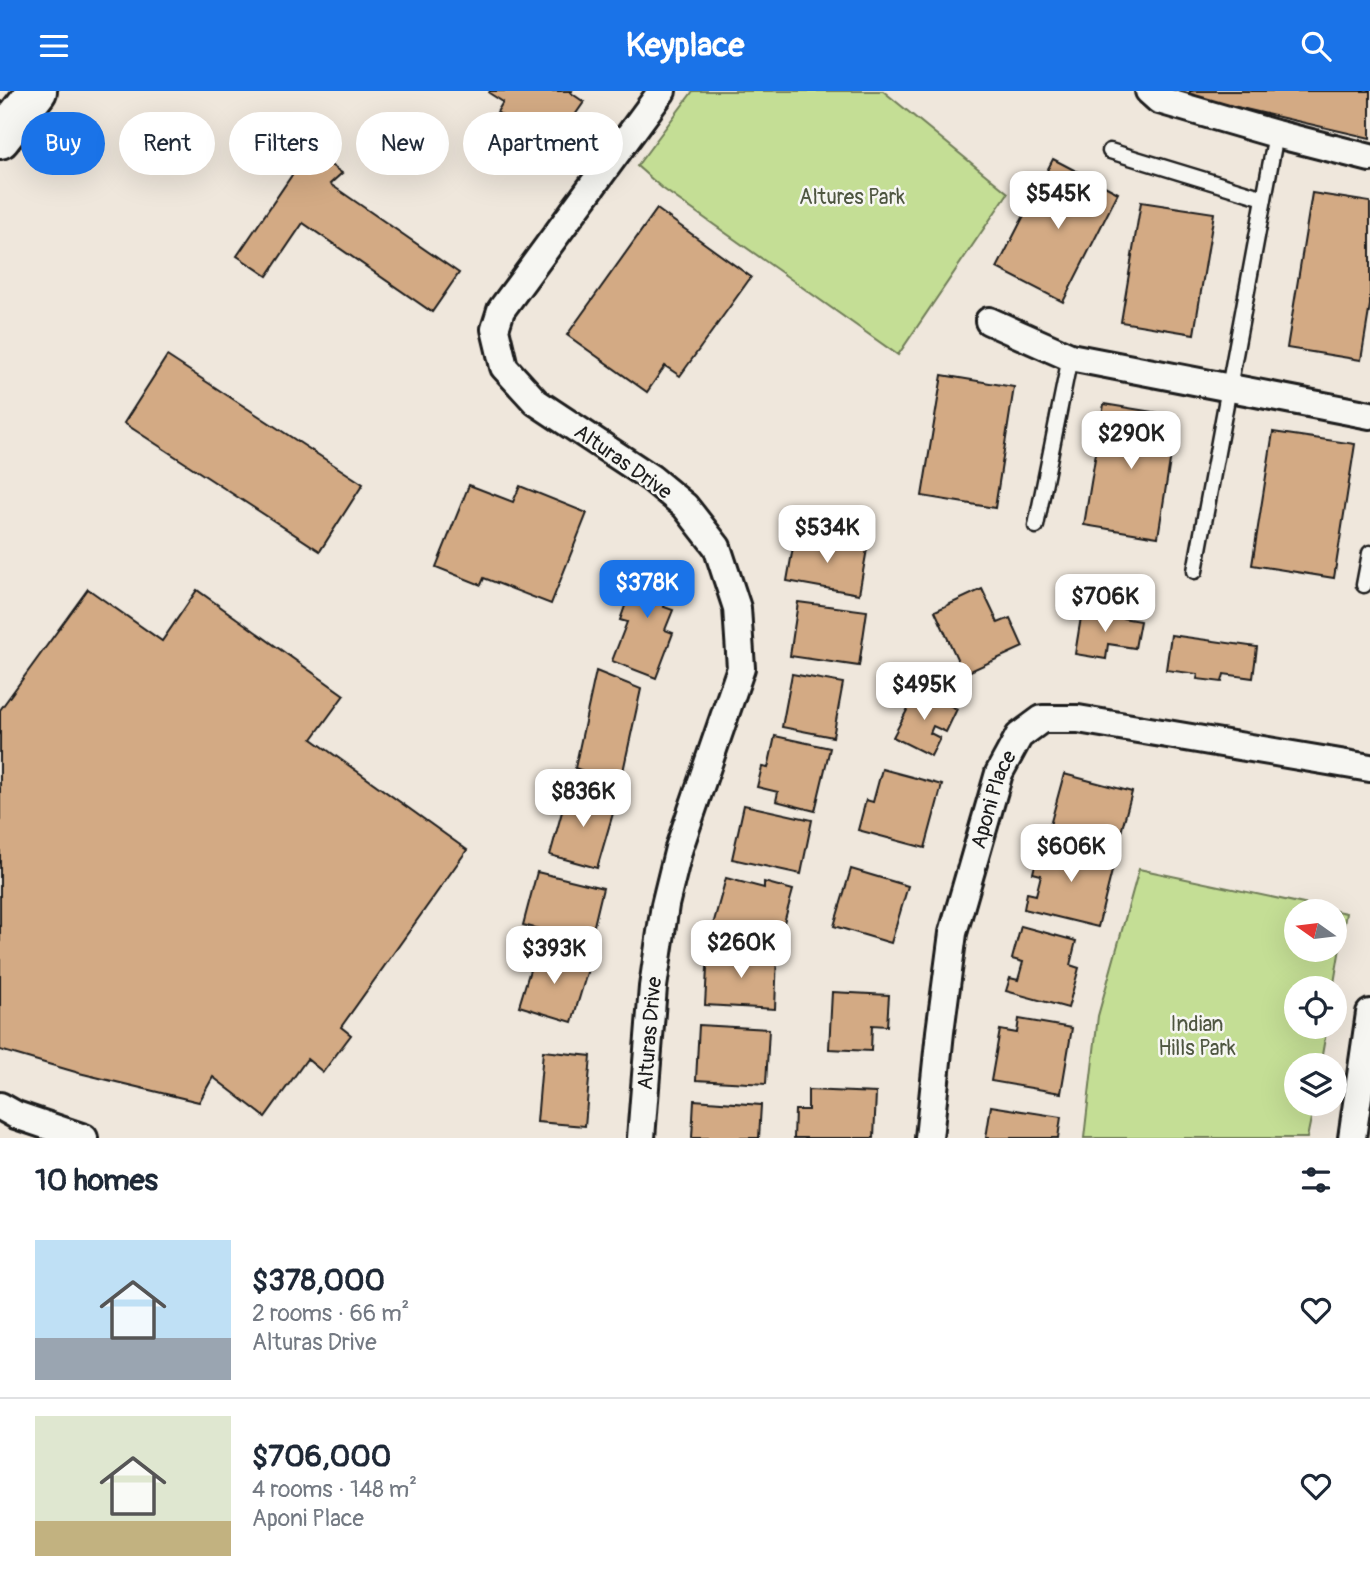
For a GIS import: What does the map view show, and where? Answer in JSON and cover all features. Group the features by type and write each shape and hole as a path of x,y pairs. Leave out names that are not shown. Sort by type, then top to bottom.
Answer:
{"main road":[{"path":"0,138 37,91"}],"street":[{"name":"Alturas Drive","path":"641,1138 653,987 665,905 679,848 741,668 737,608 718,547 685,506 651,478 536,402 505,367 495,329 501,310 662,91"},
{"path":"1149,91 1159,100 1370,158"},
{"path":"989,321 1070,357 1370,415"},
{"name":"Aponi Place","path":"929,1138 953,933 999,773 1019,736 1042,719 1078,719 1370,768"},
{"path":"1352,1138 1370,1013"},
{"path":"0,1106 16,1115 84,1138"}],"lane":[{"path":"1195,571 1276,134"},
{"path":"1110,151 1264,198"},
{"path":"1036,526 1070,357"},
{"path":"1364,586 1370,553"}],"green space":[{"name":"Altures Park","path":"693,91 883,91 1008,193 898,355 662,188 637,166"},
{"name":"Indian Hills Park","path":"1139,869 1284,900 1284,963 1337,963 1335,976 1284,976 1284,1039 1325,1039 1322,1053 1284,1053 1284,1116 1312,1116 1307,1138 1084,1138 1098,1016"}],"building":[{"path":"572,91 571,93 584,102 577,112 497,112 503,102 489,93"},
{"path":"1190,91 1370,91 1370,138 1189,96"},
{"path":"1053,159 1118,193 1063,302 997,268"},
{"path":"292,175 340,175 330,184 459,273 432,312 303,223 267,276 237,256"},
{"path":"1312,193 1370,202 1370,305 1361,360 1287,348"},
{"path":"1141,202 1214,213 1194,334 1121,322"},
{"path":"657,209 751,277 680,376 665,366 647,392 567,335"},
{"path":"167,356 363,484 320,551 124,423"},
{"path":"942,375 1014,387 995,508 922,496"},
{"path":"1104,404 1177,416 1158,537 1084,525"},
{"path":"1273,432 1355,444 1334,578 1252,565"},
{"path":"469,485 513,502 520,486 587,513 551,604 484,578 481,585 436,567"},
{"path":"795,536 867,549 859,594 787,581"},
{"path":"642,559 677,571 664,607 673,610 665,630 673,633 656,678 612,661 627,622 620,620"},
{"path":"88,589 162,641 197,590 344,695 312,739 467,850 341,1027 351,1035 323,1072 307,1059 265,1117 213,1077 199,1102 79,1073 0,1050 0,710"},
{"path":"982,589 998,623 1010,618 1023,647 964,674 935,611"},
{"path":"798,602 867,611 859,666 790,656"},
{"path":"1082,611 1140,621 1135,648 1108,644 1106,659 1075,654"},
{"path":"1171,635 1257,647 1253,678 1224,674 1222,682 1197,679 1198,674 1166,670"},
{"path":"596,671 641,689 620,785 575,768"},
{"path":"792,674 843,683 833,737 782,727"},
{"path":"918,689 957,709 946,732 933,726 930,733 940,738 931,756 893,737"},
{"path":"775,736 830,748 815,811 776,801 778,792 757,787 762,767 768,768"},
{"path":"882,769 942,785 925,848 858,830 866,800 873,802"},
{"path":"1064,774 1132,792 1117,847 1049,829"},
{"path":"568,790 616,803 597,868 550,855"},
{"path":"744,805 812,820 801,874 732,859"},
{"path":"1041,841 1115,859 1098,927 1024,909 1027,893 1036,895 1041,875 1033,873"},
{"path":"851,869 908,886 891,943 834,926"},
{"path":"537,872 603,888 590,942 523,925"},
{"path":"726,878 764,888 764,882 793,890 780,937 754,930 750,943 711,932"},
{"path":"1021,926 1076,941 1070,965 1079,968 1068,1008 1006,991 1010,978 1018,980 1023,962 1012,959"},
{"path":"536,950 589,966 572,1022 519,1006"},
{"path":"708,950 777,954 775,1009 705,1005"},
{"path":"832,992 889,995 887,1026 872,1025 871,1051 829,1049"},
{"path":"1019,1019 1072,1028 1061,1093 991,1081 1000,1030 1017,1033"},
{"path":"699,1025 769,1029 766,1084 696,1080"},
{"path":"543,1051 591,1056 585,1126 537,1122"},
{"path":"808,1090 876,1093 874,1138 794,1138 795,1110 808,1110"},
{"path":"694,1100 761,1105 759,1138 692,1138"},
{"path":"991,1106 1061,1117 1058,1138 986,1138"}]}
